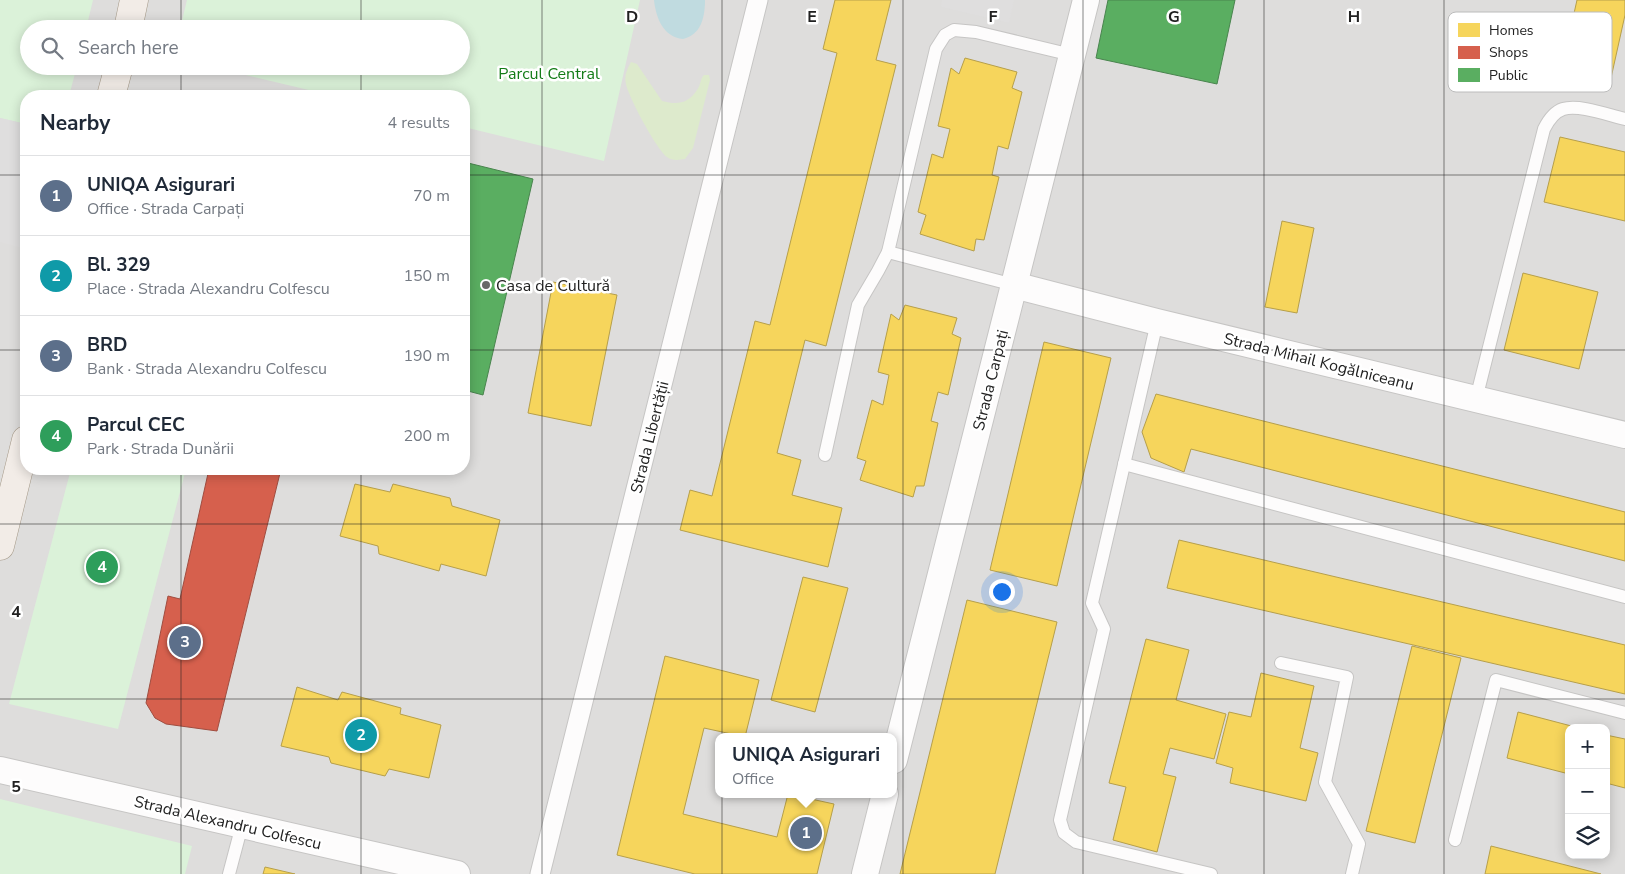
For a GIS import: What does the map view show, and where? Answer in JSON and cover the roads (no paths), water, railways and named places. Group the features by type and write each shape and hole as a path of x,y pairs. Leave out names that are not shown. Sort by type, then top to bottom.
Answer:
{"main road":[{"path":"130,20 134,0"},
{"path":"113,90 117,75"},
{"path":"0,546 20,464"}],"street":[{"name":"Strada Libertății","path":"540,874 758,0"},
{"name":"Strada Carpați","path":"897,748 1086,0"},
{"name":"Strada Mihail Kogălniceanu","path":"1014,285 1157,322 1625,435"},
{"name":"Strada Alexandru Colfescu","path":"0,770 456,874"},
{"path":"864,874 884,798"}],"lane":[{"path":"825,455 858,305 888,252 936,49 945,35 954,30 976,32 1072,55"},
{"path":"1476,399 1544,129 1550,119 1562,109 1577,108 1625,119"},
{"path":"888,252 1014,285"},
{"path":"1157,322 1092,603 1104,629 1060,820 1064,833 1076,842 1211,874"},
{"path":"1124,464 1625,597"},
{"path":"1281,662 1346,677 1325,782 1359,844 1352,874"},
{"path":"1455,840 1496,680 1625,713"},
{"path":"229,874 242,825"}],"water":[{"path":"654,0 705,0 701,24 694,34 689,37 683,39 670,35 659,20"}],"place":[{"name":"Casa de Cultură","path":"486,285"},
{"name":"Parcul CEC","path":"102,567"},
{"name":"BRD","path":"185,642"},
{"name":"Bl. 329","path":"361,735"},
{"name":"UNIQA Asigurari","path":"806,833"}],"park label":[{"name":"Parcul Central","path":"549,73"}]}
